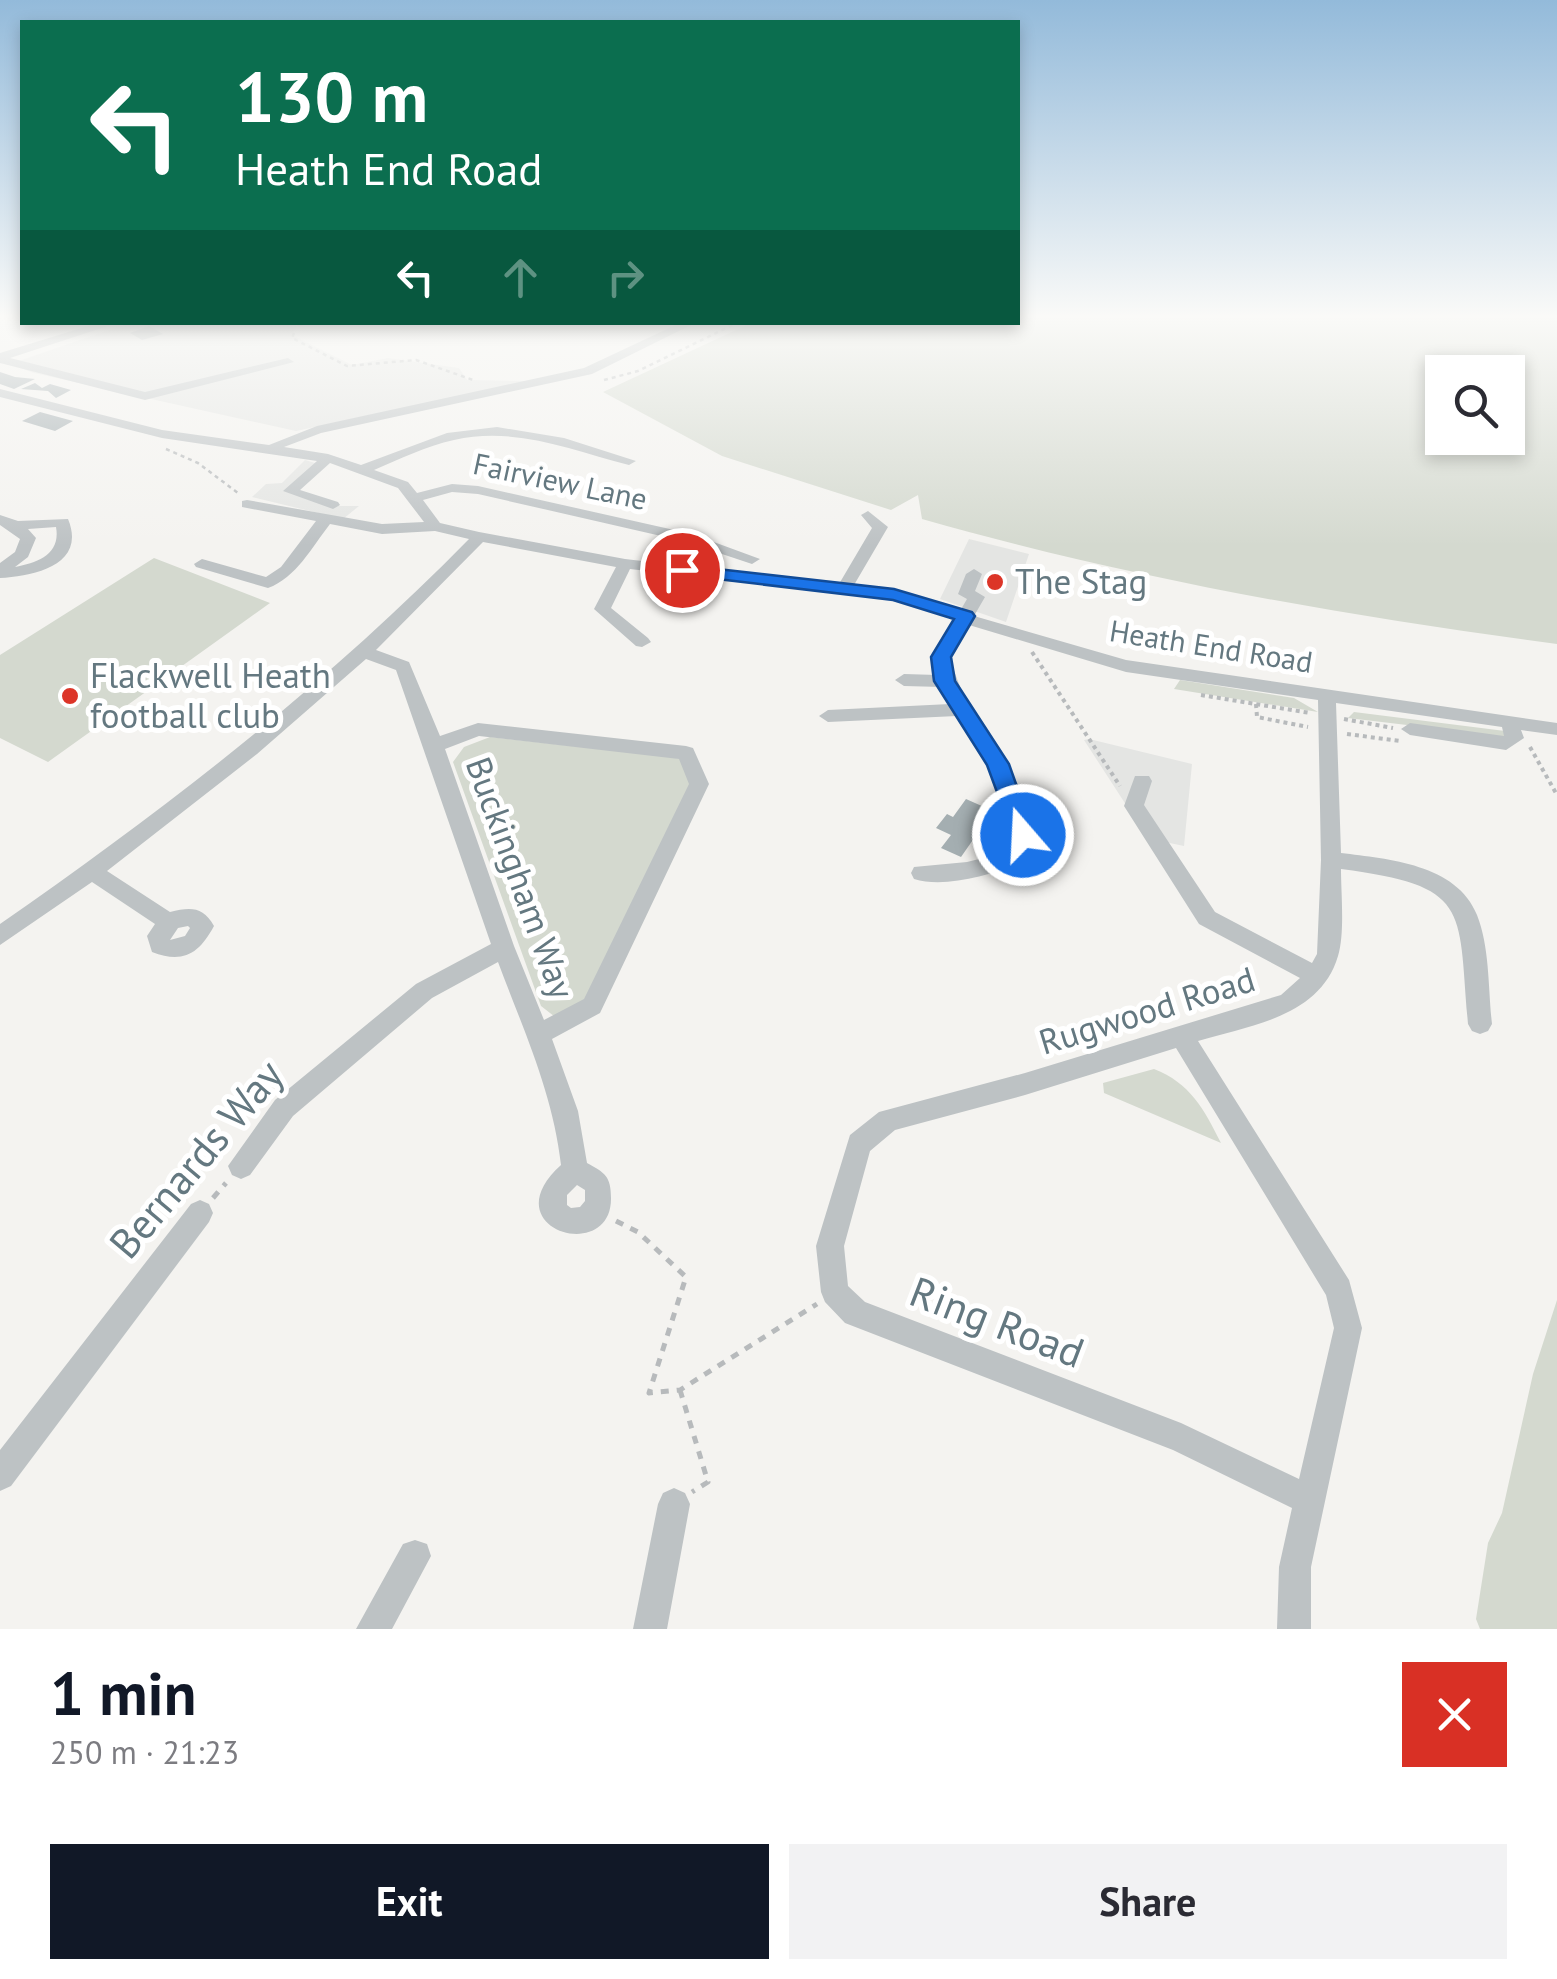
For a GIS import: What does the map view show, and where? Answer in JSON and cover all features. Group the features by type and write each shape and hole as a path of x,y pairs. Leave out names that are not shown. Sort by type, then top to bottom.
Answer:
{"street":[{"path":"4,394 162,434 273,447 328,458 402,485 435,526"},
{"path":"273,447 317,430 487,394"},
{"path":"363,469 451,436 488,430 532,433 629,461"},
{"path":"328,458 290,491 328,513"},
{"name":"Fairview Lane","path":"414,498 452,488 478,490 687,537 752,559"},
{"path":"248,504 328,513"},
{"path":"202,564 268,583 287,570 328,513"},
{"name":"Heath End Road","path":"328,513 382,529 435,526 624,564 894,595 1033,641 1126,666 1557,730"},
{"path":"844,587 880,526 868,515"},
{"path":"0,572 42,568 62,546 66,530 63,522 53,520 8,522"},
{"path":"0,572 22,554 28,538 8,522"},
{"path":"0,936 185,803 364,652 479,537"},
{"path":"624,564 602,608 642,642"},
{"path":"921,873 967,870 1017,858 1023,835 998,764 944,681 941,657 977,597 966,594 974,574"},
{"name":"Buckingham Way","path":"364,652 403,666 436,744 504,948 571,1122 575,1170 598,1183 598,1206 594,1210"},
{"path":"904,680 944,681"},
{"name":"Rugwood Road","path":"888,1120 1183,1038 1289,1004 1317,976 1328,954 1332,860 1327,697"},
{"path":"828,716 960,710"},
{"path":"1410,729 1506,743 1515,738 1510,724"},
{"name":"Buckingham Way","path":"436,744 478,729 686,753 699,784 592,1006 539,1034"},
{"path":"1142,781 1134,806 1206,918 1305,970"},
{"path":"1332,860 1396,868 1450,891 1466,914 1480,1024"},
{"path":"92,872 168,922"},
{"name":"Bernards Way","path":"241,1166 284,1108 424,991 504,948"},
{"path":"1183,1038 1339,1290 1348,1328 1342,1370 1295,1567 1294,1629"},
{"name":"Ring Road","path":"888,1120 860,1144 830,1246 835,1292 855,1313 1181,1438 1308,1500"},
{"path":"575,1170 554,1188 553,1211 567,1222 586,1219 594,1210"},
{"name":"Bernards Way","path":"0,1475 200,1213"},
{"path":"650,1629 674,1504"},
{"path":"373,1629 415,1556"}],"path":[{"path":"159,442 228,482 248,504"},
{"path":"1032,653 1134,806"},
{"path":"1528,741 1557,795"},
{"name":"Bernards Way","path":"200,1213 241,1166"},
{"path":"594,1210 638,1232 686,1277 649,1393 680,1390 814,1306"},
{"path":"674,1504 708,1482 680,1390"}],"shaded area":[{"path":"129,394 469,394 296,431"},
{"path":"607,394 1425,394 1425,455 1525,455 1525,394 1557,394 1557,644 1237,593 1078,559 922,519 918,495 891,510 722,456"},
{"path":"305,460 325,466 293,488 340,506 359,506 343,519 252,497 266,484 282,483"},
{"path":"969,539 1029,554 1006,622 940,599"},
{"name":"Flackwell Heath football club","path":"154,558 270,603 48,762 0,738 0,655"},
{"path":"1180,680 1294,698 1318,712 1174,689"},
{"path":"1354,712 1505,731 1508,737 1348,718"},
{"path":"490,737 672,757 688,761 696,776 584,1012 559,1020 541,1006 453,762 464,747"},
{"path":"1084,740 1192,764 1184,846 1165,842 1202,922"},
{"path":"1154,1069 1195,1098 1221,1143 1104,1093 1103,1083"},
{"path":"1557,1300 1557,1629 1480,1629 1476,1619 1488,1543 1502,1513 1533,1374"}],"building":[{"path":"40,412 73,421 55,431 22,421"},
{"path":"966,799 993,811 961,857 941,848 951,835 936,828 947,814 953,817"}],"place":[{"name":"The Stag","path":"995,582"},
{"name":"Flackwell Heath football club","path":"70,696"}],"route":[{"path":"682,570 894,595 966,616 941,657 944,681 998,764 1023,835"}]}
